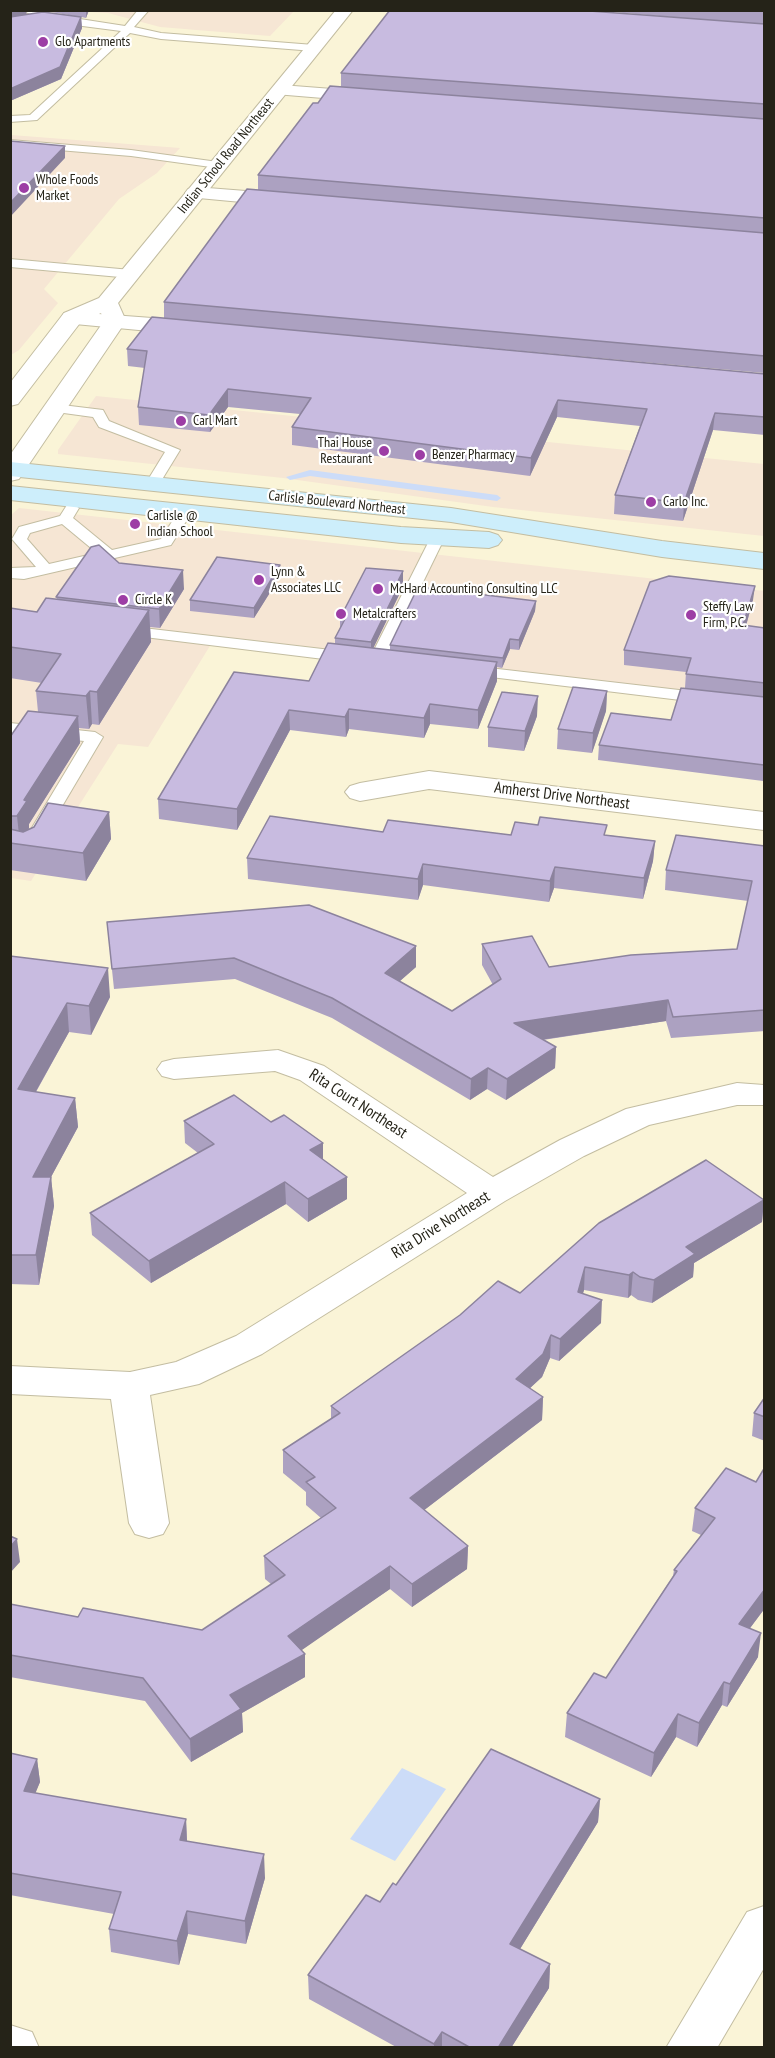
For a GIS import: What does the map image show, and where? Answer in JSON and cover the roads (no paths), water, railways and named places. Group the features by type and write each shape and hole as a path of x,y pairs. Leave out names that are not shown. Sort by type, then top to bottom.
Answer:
{"main road":[{"name":"Carlisle Boulevard Northeast","path":"11,476 153,483 451,515 662,549 765,561"},
{"name":"Carlisle Boulevard Northeast","path":"11,476 72,510 185,512 438,537 662,549"}],"street":[{"name":"Indian School Road Northeast","path":"11,476 111,312 126,280 345,10"},
{"path":"280,90 385,98"},
{"path":"195,193 306,202"},
{"name":"Indian School Road Northeast","path":"10,399 72,318 111,312"},
{"path":"111,312 207,330"},
{"name":"Amherst Drive Northeast","path":"360,792 429,780 765,821"},
{"name":"Rita Court Northeast","path":"174,1069 278,1060 312,1073 492,1193"},
{"name":"Rita Drive Northeast","path":"10,1380 130,1386 185,1374 249,1345 492,1193 572,1148 638,1117 737,1094 765,1095"},
{"path":"130,1386 132,1416 149,1523"},
{"path":"690,2048 765,1926"},
{"path":"10,2046 15,2048"}],"lane":[{"path":"10,119 33,118 126,31 144,10"},
{"path":"24,16 98,23 126,31 314,48"},
{"path":"10,143 131,153 218,165"},
{"path":"10,263 126,280"},
{"path":"10,275 126,280"},
{"path":"54,408 98,413 104,424 173,450 153,483"},
{"path":"46,569 36,549 19,538 24,530 72,510 81,538 109,555"},
{"path":"10,573 24,574 166,542 185,512"},
{"path":"377,660 438,537"},
{"path":"105,628 400,663"},
{"path":"457,669 722,700"},
{"path":"10,728 95,737 26,852 10,850"}],"water":[{"path":"402,1768 446,1789 395,1861 350,1839"}],"waterway":[{"path":"290,477 310,473 497,498"}],"place":[{"name":"Glo Apartments","path":"43,42"},
{"name":"Whole Foods Market","path":"24,188"},
{"name":"Carl Mart","path":"181,421"},
{"name":"Thai House Restaurant","path":"384,451"},
{"name":"Benzer Pharmacy","path":"420,455"},
{"name":"Carlo Inc.","path":"651,502"},
{"name":"Carlisle @ Indian School","path":"135,524"},
{"name":"Lynn & Associates LLC","path":"259,580"},
{"name":"McHard Accounting Consulting LLC","path":"378,589"},
{"name":"Circle K","path":"123,600"},
{"name":"Metalcrafters","path":"341,614"},
{"name":"Steffy Law Firm, P.C.","path":"691,615"}]}
